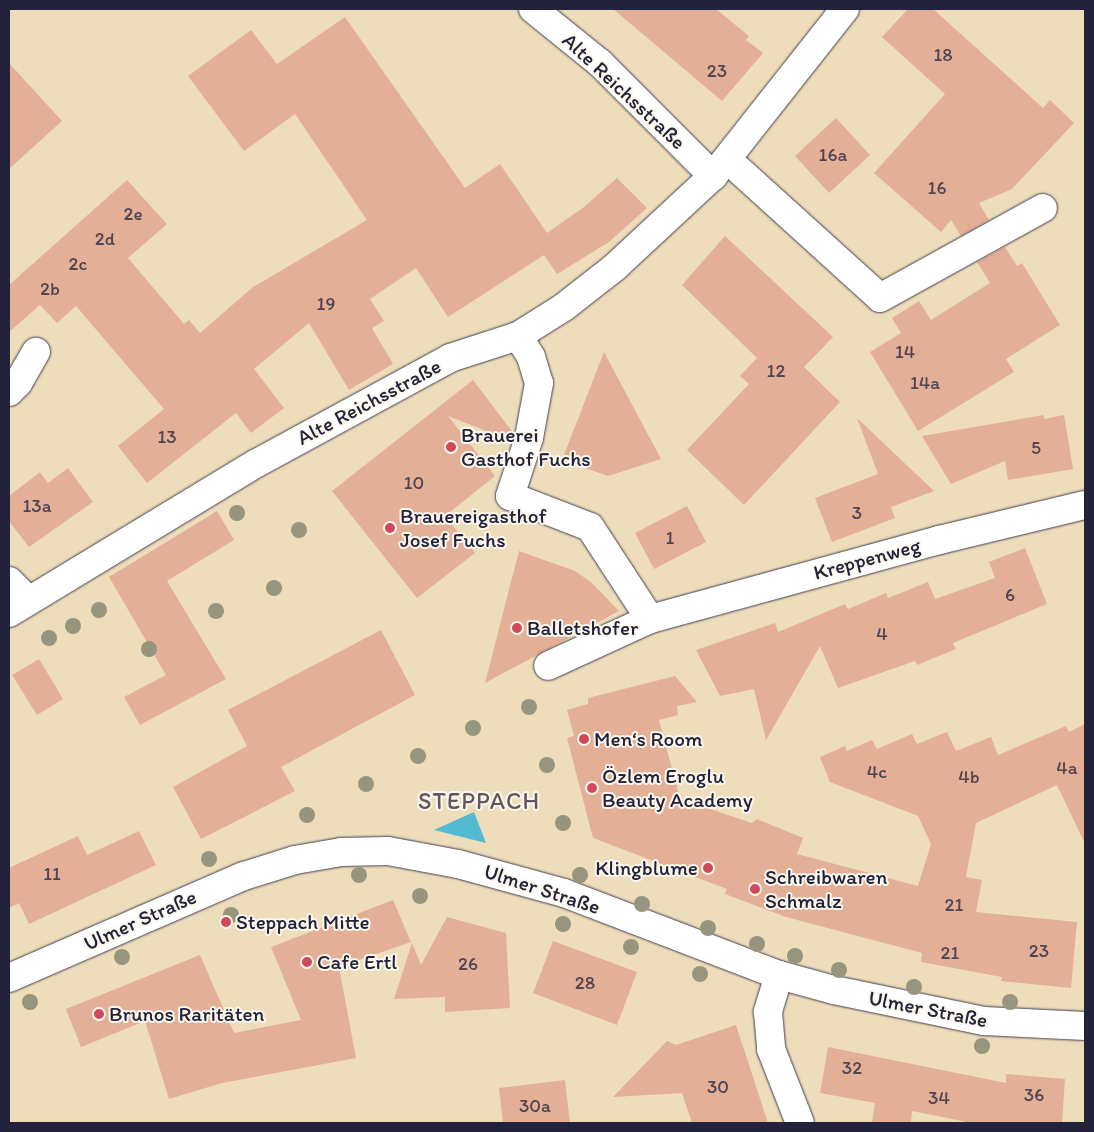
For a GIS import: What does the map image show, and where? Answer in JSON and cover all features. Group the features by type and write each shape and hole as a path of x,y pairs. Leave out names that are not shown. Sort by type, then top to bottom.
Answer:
{"street":[{"name":"Alte Reichsstraße","path":"533,9 600,62 721,168"},
{"name":"Alte Reichsstraße","path":"15,598 248,468 442,363 518,336 564,307 615,267 721,168 845,9"},
{"path":"721,168 880,298 1043,208"},
{"path":"518,336 531,357 539,383 530,438 510,496 590,527 650,619"},
{"path":"9,392 18,383 36,352"},
{"name":"Kreppenweg","path":"548,666 650,619 939,540 1085,505"},
{"name":"Ulmer Straße","path":"9,978 244,876 295,860 341,852 379,851 458,864 564,893 779,975 941,1014 984,1021 1085,1026"},
{"path":"779,975 768,1012 770,1049 800,1123"}],"water":[{"path":"474,812 486,843 434,830"}],"building":[{"path":"613,9 716,9 749,36 746,40 763,53 722,101"},
{"path":"908,9 933,9 1043,108 1050,100 1074,123 1012,189 979,203 989,220 961,236 951,220 941,232 874,173 945,94 882,37"},
{"path":"345,17 465,188 500,164 547,233 584,207 617,178 647,208 609,242 557,274 544,255 448,317 416,268 370,299 384,321 372,328 393,364 349,390 309,323 254,369 284,408 251,433 236,413 147,483 118,446 164,409 76,306 57,323 40,305 9,332 9,285 127,180 167,224 128,258 184,324 189,320 200,333 253,287 367,220 295,114 244,151 188,76 251,30 277,64"},
{"path":"9,63 62,121 9,169"},
{"path":"836,118 870,155 829,193 795,156"},
{"path":"725,236 833,337 804,367 840,402 744,505 687,450 749,384 740,376 757,358 682,285"},
{"path":"1005,247 1017,266 1022,263 1060,325 1006,359 1014,372 918,431 870,352 901,333 892,318 919,301 931,320 990,283 977,262"},
{"path":"604,352 661,459 608,476 562,460"},
{"path":"473,380 514,434 512,441 448,416 495,476 445,516 475,553 417,598 332,491"},
{"path":"1044,415 1044,419 1064,415 1073,469 1008,480 1005,461 951,484 922,436"},
{"path":"857,418 934,491 891,507 895,518 832,542 815,498 878,474"},
{"path":"68,468 93,502 29,547 9,521 9,496 40,472 48,483"},
{"path":"687,506 706,542 654,569 635,533"},
{"path":"217,511 234,540 167,581 226,679 140,725 124,697 166,675 109,577"},
{"path":"1025,548 1047,604 953,643 956,649 917,665 915,661 838,688 820,646 766,740 754,689 720,696 696,650 775,623 778,632 845,604 848,609 886,593 888,598 928,582 935,599 995,578 989,562"},
{"path":"519,551 575,571 591,582 619,611 485,683"},
{"path":"381,630 415,695 281,767 295,791 201,839 173,787 247,746 228,710"},
{"path":"39,659 63,699 37,715 12,675"},
{"path":"675,676 697,702 677,706 678,715 659,720 680,799 752,823 757,819 803,838 797,854 918,886 931,844 918,816 830,782 820,757 845,746 847,751 872,740 877,749 912,734 917,744 947,732 956,751 991,737 998,755 1066,726 1069,732 1085,724 1085,844 1057,785 976,823 966,877 982,880 976,912 1077,922 1071,988 1001,981 1002,977 921,962 922,953 786,917 725,894 727,889 593,838 567,738 574,736 567,710 588,704 588,698"},
{"path":"139,831 156,865 29,924 19,903 9,908 9,868 78,836 87,855"},
{"path":"393,900 411,942 339,967 356,1058 222,1083 169,1099 145,1021 81,1047 66,1009 200,955 234,1033 301,1020 271,947"},
{"path":"447,917 506,933 510,1008 445,1012 445,997 394,999 412,943 421,965"},
{"path":"553,941 637,972 617,1025 533,993"},
{"path":"736,1025 768,1123 692,1123 682,1093 613,1097 667,1041 676,1045"},
{"path":"828,1047 1006,1083 1006,1074 1065,1079 1062,1123 972,1123 912,1111 911,1123 872,1123 875,1103 820,1093"},
{"path":"565,1080 570,1123 503,1123 499,1088"}],"place":[{"name":"Brauerei Gasthof Fuchs","path":"451,447"},
{"name":"Brauereigasthof Josef Fuchs","path":"390,528"},
{"name":"Balletshofer","path":"517,628"},
{"name":"Men‘s Room","path":"584,739"},
{"name":"Özlem Eroglu Beauty Academy","path":"592,788"},
{"name":"Klingblume","path":"708,868"},
{"name":"Schreibwaren Schmalz","path":"755,889"},
{"name":"Steppach Mitte","path":"226,922"},
{"name":"Cafe Ertl","path":"307,962"},
{"name":"Brunos Raritäten","path":"99,1014"}],"district":[{"name":"STEPPACH","path":"479,801"}]}
